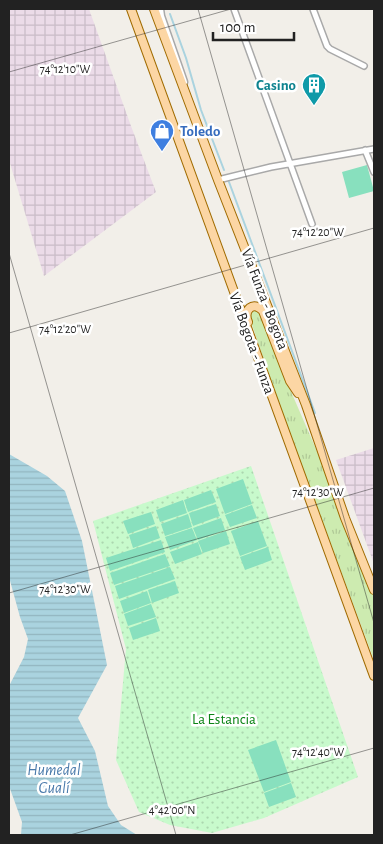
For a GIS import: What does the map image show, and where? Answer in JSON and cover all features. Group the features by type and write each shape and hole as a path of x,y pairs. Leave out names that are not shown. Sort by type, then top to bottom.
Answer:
{"main road":[{"name":"Vía Bogota - Funza","path":"131,9 374,676"},
{"name":"Vía Funza - Bogota","path":"154,9 218,180 306,405 345,518 374,590"},
{"path":"275,404 271,387 246,316 246,311 250,307 255,306 263,311 290,381 306,405"}],"street":[{"path":"160,9 182,74 187,98"},
{"path":"234,9 312,224"},
{"path":"313,9 327,46 364,66"},
{"path":"218,180 374,148"},
{"path":"365,150 374,172"}],"shaded area":[{"path":"9,9 89,9 156,192 44,276 9,160"},
{"path":"374,448 374,564 336,460"}],"green space":[{"path":"367,165 374,191 349,198 342,172"},
{"path":"254,310 260,311 374,597 374,660 281,410 250,319 250,315"},
{"name":"La Estancia","path":"251,466 358,777 264,818 212,833 170,825 139,812 116,760 126,649 93,521"},
{"path":"243,479 252,504 225,514 216,489"},
{"path":"211,490 216,502 188,512 184,500"},
{"path":"183,500 187,513 160,522 156,510"},
{"path":"216,504 220,516 193,526 189,513"},
{"path":"252,505 257,518 230,527 225,515"},
{"path":"151,512 155,524 128,534 123,521"},
{"path":"188,514 192,527 165,536 161,524"},
{"path":"221,518 225,530 198,540 193,528"},
{"path":"258,521 267,546 240,556 231,531"},
{"path":"156,526 160,538 133,548 129,535"},
{"path":"192,528 197,540 170,550 165,537"},
{"path":"226,531 230,544 203,553 198,541"},
{"path":"161,540 165,552 110,571 106,558"},
{"path":"198,542 202,554 175,564 170,552"},
{"path":"268,547 272,560 245,570 240,557"},
{"path":"165,554 170,566 114,585 110,573"},
{"path":"170,567 175,579 119,599 115,586"},
{"path":"175,581 179,593 152,603 148,590"},
{"path":"147,591 151,603 124,613 120,601"},
{"path":"151,604 156,617 128,626 124,614"},
{"path":"156,618 160,631 133,640 129,628"},
{"path":"276,740 291,782 264,792 248,750"},
{"path":"291,783 296,797 269,807 264,793"}],"water":[{"name":"Humedal Gualí","path":"9,454 47,476 65,491 82,541 107,665 78,718 95,751 108,806 121,825 137,835 21,835 22,822 9,786 9,686 24,657 28,639 9,577"}],"waterway":[{"path":"170,14 186,58 201,110 224,170"},
{"path":"229,182 315,413"}],"place":[{"name":"Casino","path":"314,106"},
{"name":"Toledo","path":"162,152"}]}
